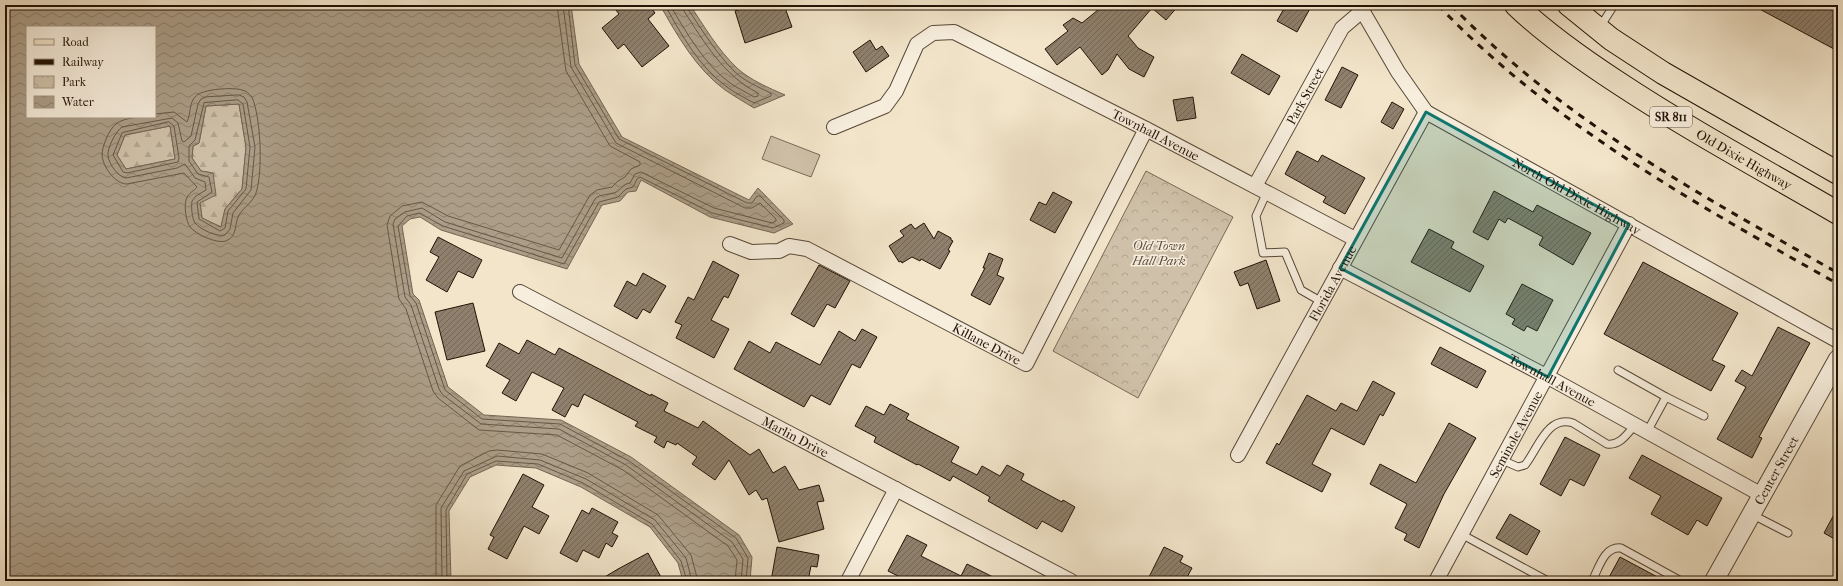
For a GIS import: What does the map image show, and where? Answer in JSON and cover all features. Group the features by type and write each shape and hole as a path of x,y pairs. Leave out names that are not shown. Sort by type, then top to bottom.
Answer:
{"main road":[{"name":"Old Dixie Highway","path":"1516,5 1529,18 1588,63 1659,110 1838,213"},
{"name":"SR 811","path":"1569,5 1598,29 1663,73 1838,173"}],"street":[{"name":"North Old Dixie Highway","path":"1360,8 1398,72 1426,112 1838,341"},
{"name":"Park Street","path":"1261,189 1342,28 1360,8"},
{"name":"Townhall Avenue","path":"834,127 885,106 896,91 918,44 933,33 954,32 1146,129 1355,239"},
{"name":"Florida Avenue","path":"1238,455 1355,239 1426,112"},
{"name":"Killane Drive","path":"730,244 751,252 779,251 789,246 807,249 1026,364 1146,129"},
{"name":"Seminole Avenue","path":"1436,581 1548,377 1629,224"},
{"name":"Townhall Avenue","path":"1340,268 1548,377 1762,495"},
{"name":"Marlin Drive","path":"520,292 1071,581"},
{"name":"Center Street","path":"1714,581 1838,359"},
{"path":"848,581 896,489"}],"lane":[{"path":"1598,29 1614,5"},
{"path":"1261,189 1256,216 1263,253 1285,252 1301,290 1322,302"},
{"path":"1618,370 1704,416"},
{"path":"1502,460 1518,467 1525,465 1547,432 1557,422 1573,423 1607,444 1619,441 1641,428 1666,397"},
{"path":"1751,514 1788,533"},
{"path":"1461,534 1548,581"},
{"path":"1592,581 1608,551 1614,547 1621,548 1672,579 1681,581"}],"highlighted area":[{"path":"1426,112 1629,224 1548,377 1340,268"}],"green space":[{"path":"239,104 246,147 242,189 225,209 221,227 202,218 200,203 213,173 201,171 192,158 193,146 199,143 206,106"},
{"path":"170,126 175,159 126,169 117,155 125,135"},
{"path":"771,136 820,155 811,177 762,159"},
{"name":"Old Town Hall Park","path":"1146,171 1233,217 1138,398 1053,351"}],"water":[{"path":"5,5 571,5 579,64 622,137 749,200 758,188 793,224 774,233 710,217 641,180 636,191 628,192 620,201 602,205 567,269 441,230 420,217 410,219 402,226 413,294 419,300 448,387 484,415 561,420 631,457 739,535 752,557 750,581 683,581 678,563 650,527 581,487 536,468 496,465 470,477 449,511 451,581 5,581","holes":["239,104 246,147 242,189 225,209 221,227 202,218 200,203 216,195 213,173 201,171 192,158 193,146 199,143 206,106","170,126 175,159 126,169 117,155 125,135"]},
{"path":"660,5 690,5 717,46 737,68 766,87 785,95 754,108 725,90 696,62 680,40"}],"building":[{"path":"612,5 649,5 655,13 648,19 669,46 642,67 624,44 618,49 602,28 619,14"},
{"path":"752,5 784,5 792,27 745,43 735,11"},
{"path":"1104,5 1179,5 1166,20 1152,8 1128,36 1138,48 1154,57 1144,77 1129,69 1117,54 1108,70 1102,75 1080,47 1057,65 1045,49 1068,31 1063,25 1073,18 1082,23"},
{"path":"1286,5 1312,5 1297,32 1277,21"},
{"path":"1752,5 1827,5 1838,11 1838,40 1834,49"},
{"path":"870,40 876,50 882,46 889,56 866,72 853,52"},
{"path":"1242,54 1280,76 1269,95 1231,73"},
{"path":"1342,67 1358,75 1341,108 1325,100"},
{"path":"1193,97 1196,118 1177,121 1173,100"},
{"path":"1392,102 1404,109 1393,129 1381,122"},
{"path":"1297,151 1318,162 1322,155 1365,178 1345,214 1323,202 1326,197 1285,174"},
{"path":"1494,191 1533,212 1537,205 1591,233 1573,265 1539,245 1543,237 1508,218 1505,223 1499,219 1488,240 1473,232"},
{"path":"1053,192 1072,202 1055,233 1030,220 1039,202 1046,205"},
{"path":"924,223 934,239 938,231 951,238 953,241 948,250 950,251 940,269 921,259 920,261 912,257 902,263 901,261 899,262 889,246 904,236 900,231 911,224 915,229"},
{"path":"1429,229 1454,242 1451,248 1484,266 1470,292 1411,262"},
{"path":"438,237 482,260 473,278 458,271 447,292 426,280 439,257 430,252"},
{"path":"989,253 1003,259 997,275 1004,278 990,305 971,295 985,268 983,268"},
{"path":"1266,260 1280,301 1257,309 1248,283 1240,286 1234,272"},
{"path":"713,261 739,275 728,298 724,296 711,320 729,329 714,358 676,338 682,325 675,322 688,297 694,300"},
{"path":"1643,262 1738,313 1712,360 1725,366 1711,391 1604,334"},
{"path":"819,265 850,281 835,308 827,304 814,327 791,314"},
{"path":"643,273 666,286 650,313 643,309 637,319 614,306 627,281 636,286"},
{"path":"1522,284 1553,300 1537,331 1527,326 1524,331 1512,324 1515,319 1506,314"},
{"path":"473,303 485,351 447,360 435,312"},
{"path":"1778,327 1810,343 1759,437 1762,438 1752,458 1717,439 1746,387 1735,381 1742,370 1752,376"},
{"path":"862,329 877,337 860,368 852,364 830,405 811,395 804,407 734,369 749,341 770,353 776,342 820,365 839,331 855,341"},
{"path":"527,340 555,355 559,348 651,396 651,394 668,403 664,411 698,428 703,421 750,455 759,449 773,473 785,466 799,490 819,485 824,501 817,502 824,529 779,542 767,498 762,500 756,490 749,495 729,460 715,480 692,464 697,457 677,443 676,445 667,441 664,448 654,442 657,437 635,426 638,422 584,394 578,407 572,404 565,417 552,410 564,388 532,372 516,401 502,393 510,380 486,366 499,343 519,354"},
{"path":"1440,347 1486,371 1477,388 1431,364"},
{"path":"1373,381 1395,393 1383,416 1380,414 1364,445 1331,428 1312,464 1331,474 1322,492 1266,463 1277,443 1279,445 1307,395 1336,411 1341,403 1357,411"},
{"path":"890,404 909,414 906,419 959,447 951,462 977,475 982,466 1000,476 1007,465 1024,474 1021,480 1062,502 1063,500 1075,507 1062,532 1042,521 1037,529 988,501 990,497 953,476 950,481 918,464 917,465 874,442 876,437 855,426 866,406 884,415"},
{"path":"1449,423 1476,438 1444,494 1419,548 1404,540 1407,534 1395,528 1407,504 1370,484 1380,464 1416,483"},
{"path":"1565,437 1600,455 1584,486 1570,479 1561,496 1540,484"},
{"path":"1642,455 1722,498 1707,526 1697,520 1688,535 1651,514 1661,496 1629,478"},
{"path":"523,474 544,485 532,507 549,516 539,534 524,526 507,559 488,549 494,537 490,535"},
{"path":"1838,507 1838,541 1824,533"},
{"path":"592,508 618,522 612,533 618,536 612,547 606,543 599,558 583,550 577,562 560,553 582,510 589,514"},
{"path":"1510,514 1540,531 1527,555 1496,538"},
{"path":"907,535 927,545 921,556 961,576 967,564 1001,581 908,581 888,571"},
{"path":"777,547 819,555 817,567 811,566 808,581 771,581"},
{"path":"1164,547 1183,556 1180,562 1192,568 1185,581 1147,581"},
{"path":"648,553 663,581 598,581 618,569"},
{"path":"1620,557 1665,581 1607,581"}],"railway":[{"path":"1438,5 1482,48 1528,88 1627,159 1731,223 1838,284"},
{"path":"1451,5 1494,46 1539,84 1586,120 1635,153 1736,215 1838,273"}]}
